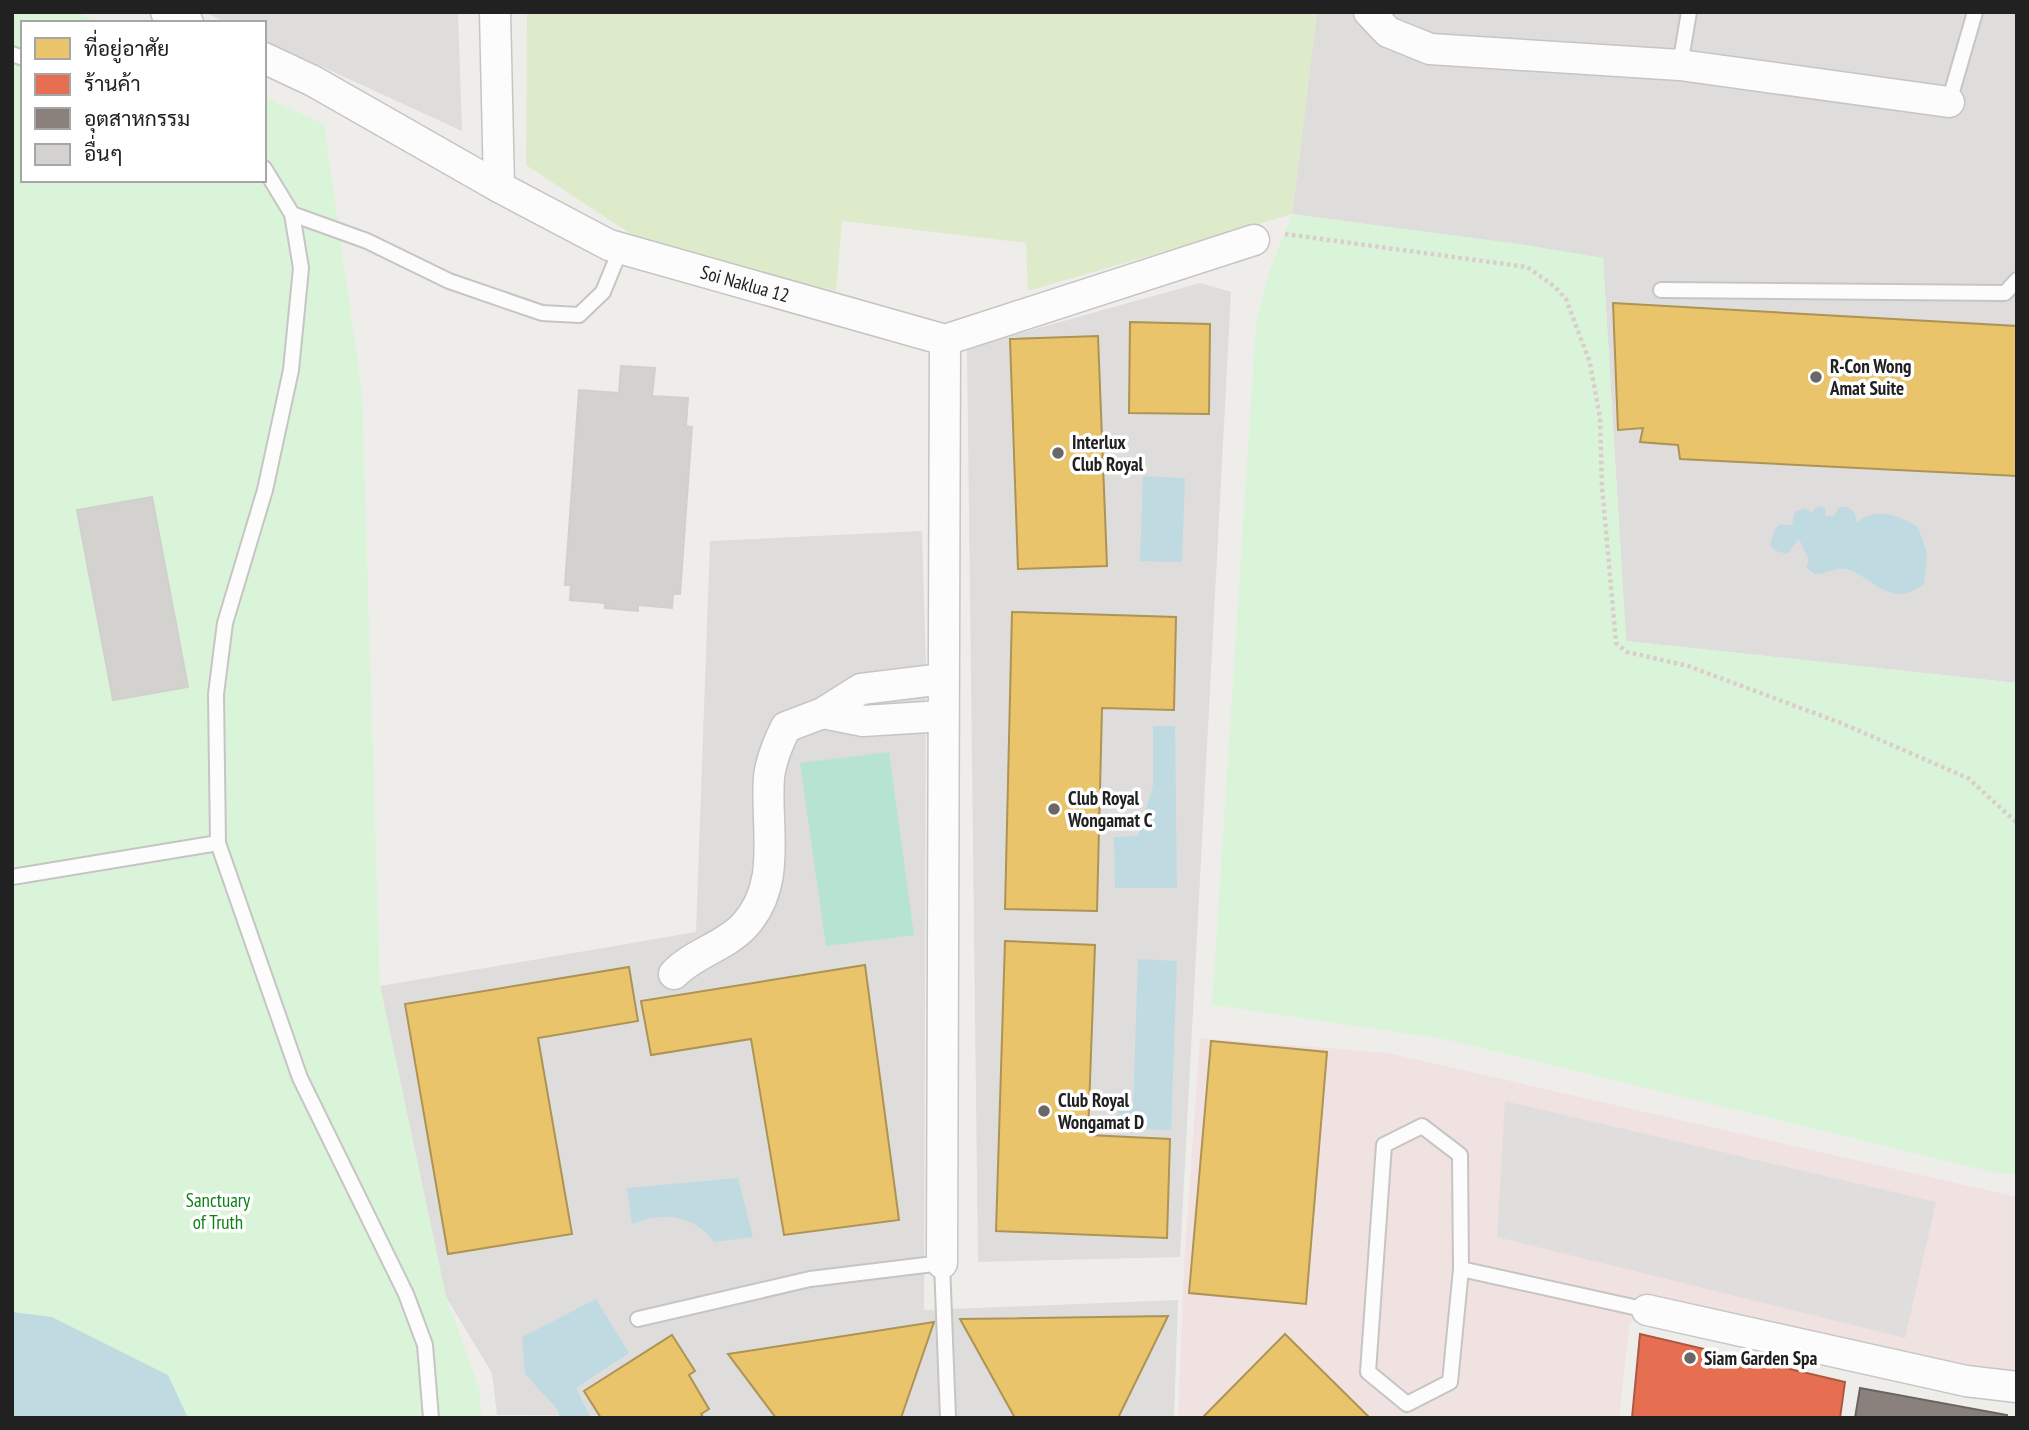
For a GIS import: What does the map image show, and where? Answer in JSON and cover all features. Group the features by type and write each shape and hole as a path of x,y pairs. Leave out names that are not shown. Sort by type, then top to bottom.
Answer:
{"street":[{"path":"166,12 184,21"},
{"path":"495,12 499,187"},
{"path":"1369,12 1388,32 1430,49 1680,65 1949,102"},
{"name":"Soi Naklua 12","path":"266,59 313,81 499,187 609,245 946,340"},
{"path":"942,1264 946,340 1254,240"},
{"path":"674,974 695,955 733,935 758,907 770,868 769,778 773,755 786,727 823,713 861,689 943,679"},
{"path":"823,713 863,721 943,716"},
{"path":"1647,1310 1966,1381 2017,1387"}],"lane":[{"path":"1680,65 1689,12"},
{"path":"1949,102 1975,12"},
{"path":"266,171 292,214 301,268 291,370 265,490 225,623 216,694 218,843 299,1078 406,1294 421,1332 425,1345 431,1418"},
{"path":"292,214 367,241 449,281 542,313 579,315 603,292 621,248"},
{"path":"1661,290 2011,295 2017,280"},
{"path":"12,877 218,843"},
{"path":"1422,1126 1460,1155 1461,1269 1450,1382 1407,1404 1368,1372 1384,1145 1422,1126"},
{"path":"638,1319 810,1279 942,1264 948,1418"},
{"path":"1461,1269 1647,1310"}],"path":[{"path":"1254,240 1270,232 1292,234 1527,267 1554,286 1566,299 1584,344 1600,418 1603,499 1616,643 1627,652 1688,666 1841,723 1968,778 2017,823"}],"shaded area":[{"path":"204,12 458,12 462,131 266,41 266,21 223,21"},
{"path":"1317,12 2017,12 2017,683 1626,641 1603,258 1292,214"},
{"path":"1200,283 1231,292 1180,1257 978,1262 967,348"},
{"path":"922,531 926,667 924,1310 1178,1300 1174,1418 497,1415 492,1373 446,1297 380,986 696,932 710,541"},
{"path":"1200,1038 1388,1053 2017,1197 2017,1372 1968,1365 1963,1396 1630,1321 1619,1418 1178,1418 1184,1266"},
{"path":"1505,1101 1936,1202 1905,1338 1497,1237"}],"green space":[{"name":"Sanctuary of Truth","path":"12,12 77,12 96,21 21,21 21,182 266,182 266,98 324,124 362,391 380,986 446,1297 480,1390 481,1418 12,1418"},
{"path":"527,12 1317,12 1292,214 1028,291 1026,243 842,221 836,291 655,250 526,165"},
{"path":"1292,214 1603,258 1626,641 2017,683 2017,1174 1996,1173 1444,1039 1212,1005 1256,323 1268,275"},
{"path":"889,752 914,935 826,946 800,763"}],"water":[{"path":"1143,476 1185,478 1182,562 1140,561"},
{"path":"1840,507 1848,507 1854,512 1857,522 1865,517 1888,514 1918,527 1927,553 1924,584 1901,594 1883,589 1846,569 1814,574 1806,567 1809,560 1799,539 1787,554 1770,546 1774,530 1780,524 1792,525 1795,512 1805,508 1813,513 1815,508 1825,508 1825,516 1833,516"},
{"path":"1153,726 1175,726 1177,888 1115,888 1114,837 1138,836 1153,785"},
{"path":"1138,959 1177,961 1171,1130 1117,1128 1118,1108 1133,1108"},
{"path":"738,1178 753,1237 714,1242 697,1226 677,1218 655,1218 632,1224 627,1188"},
{"path":"596,1299 629,1353 576,1388 591,1418 560,1418 557,1409 525,1374 522,1337"},
{"path":"12,1312 52,1317 168,1375 188,1418 12,1418"}],"building: ที่อยู่อาศัย":[{"name":"R-Con Wong Amat Suite","path":"1613,303 2017,326 2017,476 1680,459 1678,445 1640,442 1643,428 1618,430"},
{"path":"1130,322 1210,324 1209,414 1129,413"},
{"name":"Interlux Club Royal","path":"1098,336 1107,566 1018,569 1010,339"},
{"name":"Club Royal Wongamat C","path":"1012,612 1176,617 1174,710 1102,708 1097,911 1005,909"},
{"name":"Club Royal Wongamat D","path":"1005,941 1095,945 1088,1135 1170,1139 1167,1238 996,1231"},
{"path":"865,965 899,1220 784,1235 751,1039 651,1055 641,1001"},
{"path":"629,967 638,1021 538,1038 572,1234 448,1254 405,1004"},
{"path":"1211,1041 1327,1052 1306,1304 1189,1293"},
{"path":"1168,1316 1118,1418 1015,1418 960,1319"},
{"path":"934,1322 901,1418 776,1418 728,1354"},
{"path":"1285,1334 1370,1418 1202,1418"},
{"path":"672,1335 695,1371 689,1375 709,1409 701,1414 704,1418 601,1418 584,1391"}],"building: ร้านค้า":[{"name":"Siam Garden Spa","path":"1640,1334 1845,1382 1840,1418 1632,1418"}],"building: อุตสาหกรรม":[{"path":"1860,1388 2007,1415 2007,1418 1855,1418"}],"building: อื่นๆ":[{"path":"621,366 655,368 652,396 688,398 686,426 692,427 680,594 673,594 672,608 638,605 638,611 605,608 605,603 570,600 571,585 565,585 579,390 619,393"},
{"path":"152,497 188,687 113,700 77,510"}],"place":[{"name":"R-Con Wong Amat Suite","path":"1816,377"},
{"name":"Interlux Club Royal","path":"1058,453"},
{"name":"Club Royal Wongamat C","path":"1054,809"},
{"name":"Club Royal Wongamat D","path":"1044,1111"},
{"name":"Siam Garden Spa","path":"1690,1358"}]}
